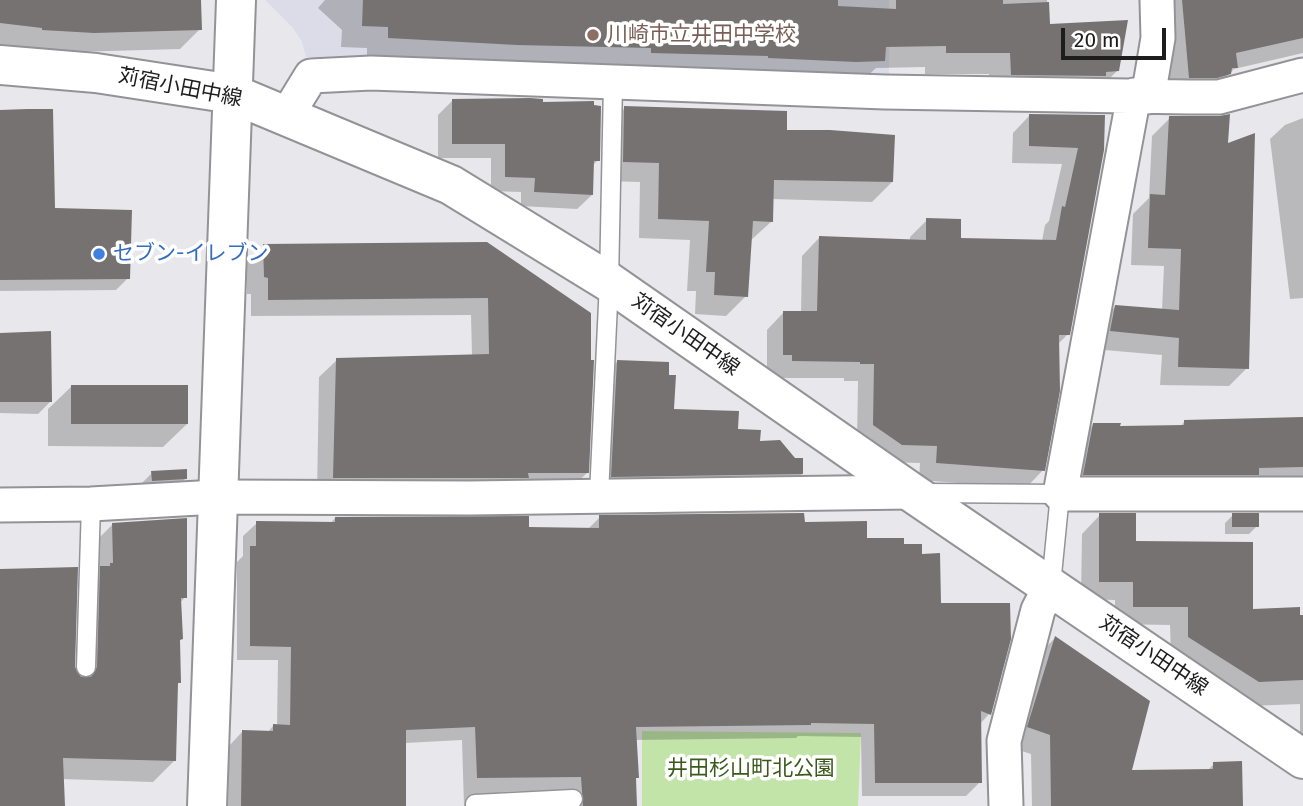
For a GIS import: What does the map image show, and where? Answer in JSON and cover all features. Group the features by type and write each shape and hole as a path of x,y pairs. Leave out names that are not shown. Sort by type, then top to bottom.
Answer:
{"street":[{"path":"207,806 236,0"},
{"path":"1157,0 1158,38 1141,96 1060,495 1303,494"},
{"name":"苅宿小田中線","path":"0,65 96,73 233,94 451,185 609,282 1303,759"},
{"path":"287,115 311,76 371,73 885,92 1219,97 1303,75"},
{"path":"0,505 91,504 218,497 469,498 911,492"},
{"path":"1006,806 1004,741 1038,610 1051,585"}],"lane":[{"path":"599,495 609,282 613,83"},
{"path":"911,492 1060,495 1051,585"},
{"path":"86,667 91,504"},
{"path":"475,804 526,804 573,799"}],"shaded area":[{"name":"川崎市立井田中学校","path":"265,0 889,0 889,81 616,65 306,57 302,42 293,28"}],"green space":[{"name":"井田杉山町北公園","path":"642,731 861,733 858,806 642,806"}],"building":[{"path":"0,0 201,0 202,30 94,33 42,30 0,23"},
{"name":"川崎市立井田中学校","path":"363,0 838,0 838,6 896,9 896,0 1003,0 1003,4 1049,2 1050,24 1128,20 1119,71 1106,72 1106,76 1011,75 1010,53 946,53 946,46 886,47 885,61 856,62 768,56 651,53 651,48 388,38 388,27 362,26"},
{"path":"1182,0 1303,0 1303,38 1236,53 1238,68 1232,68 1231,74 1217,78 1189,78"},
{"path":"452,99 543,99 543,102 594,101 594,105 601,106 600,161 594,161 593,195 534,192 535,178 505,177 505,144 452,144"},
{"path":"624,106 787,111 787,130 895,135 893,182 774,180 773,222 753,221 748,297 714,295 715,272 706,272 709,221 658,219 659,163 623,162"},
{"path":"53,109 55,208 132,210 130,279 0,280 0,110"},
{"path":"1029,114 1105,115 1104,150 1070,335 1059,335 1060,391 1045,471 936,463 937,446 902,445 873,425 874,364 792,361 792,355 783,355 783,311 817,311 819,236 926,240 926,218 961,219 961,238 1056,240 1078,148 1029,146"},
{"path":"1230,114 1228,143 1255,133 1249,369 1178,367 1179,338 1110,331 1115,305 1179,310 1181,249 1148,248 1150,194 1165,195 1169,116"},
{"path":"487,242 591,313 591,360 594,360 589,473 528,473 529,478 333,478 336,358 489,354 488,298 268,300 263,244"},
{"path":"51,331 52,402 0,402 0,333"},
{"path":"617,360 669,362 669,375 676,375 674,409 739,411 738,429 761,430 760,441 780,440 795,458 803,458 803,474 611,477"},
{"path":"71,385 188,385 188,424 71,424"},
{"path":"1303,417 1303,467 1259,468 1259,475 1083,475 1093,423 1121,423 1120,426 1184,425 1184,420"},
{"path":"187,469 187,479 152,481 151,471"},
{"path":"804,513 805,522 867,521 867,538 904,538 904,544 922,544 922,554 940,553 941,603 1010,603 1011,639 991,715 981,711 982,783 875,783 874,724 636,727 639,778 636,778 637,806 583,806 581,777 477,778 475,727 406,730 406,806 241,806 242,730 273,731 273,724 290,725 291,647 250,646 250,546 256,546 256,521 335,522 335,517 529,516 529,527 599,528 599,515"},
{"path":"1099,513 1136,513 1136,541 1253,542 1253,609 1300,607 1300,615 1303,615 1303,680 1259,682 1188,637 1188,607 1133,607 1133,582 1099,582"},
{"path":"1232,513 1259,513 1259,527 1232,527"},
{"path":"187,518 187,598 181,598 183,639 180,640 181,683 178,683 176,761 63,758 65,806 0,806 0,569 78,567 75,667 81,677 91,677 97,667 100,566 110,566 110,563 113,563 112,523"},
{"path":"1055,636 1150,701 1132,770 1213,769 1213,762 1242,761 1243,806 1051,806 1050,735 1027,727"}],"place":[{"name":"川崎市立井田中学校","path":"593,35"},
{"name":"セブン-イレブン","path":"99,254"}]}
